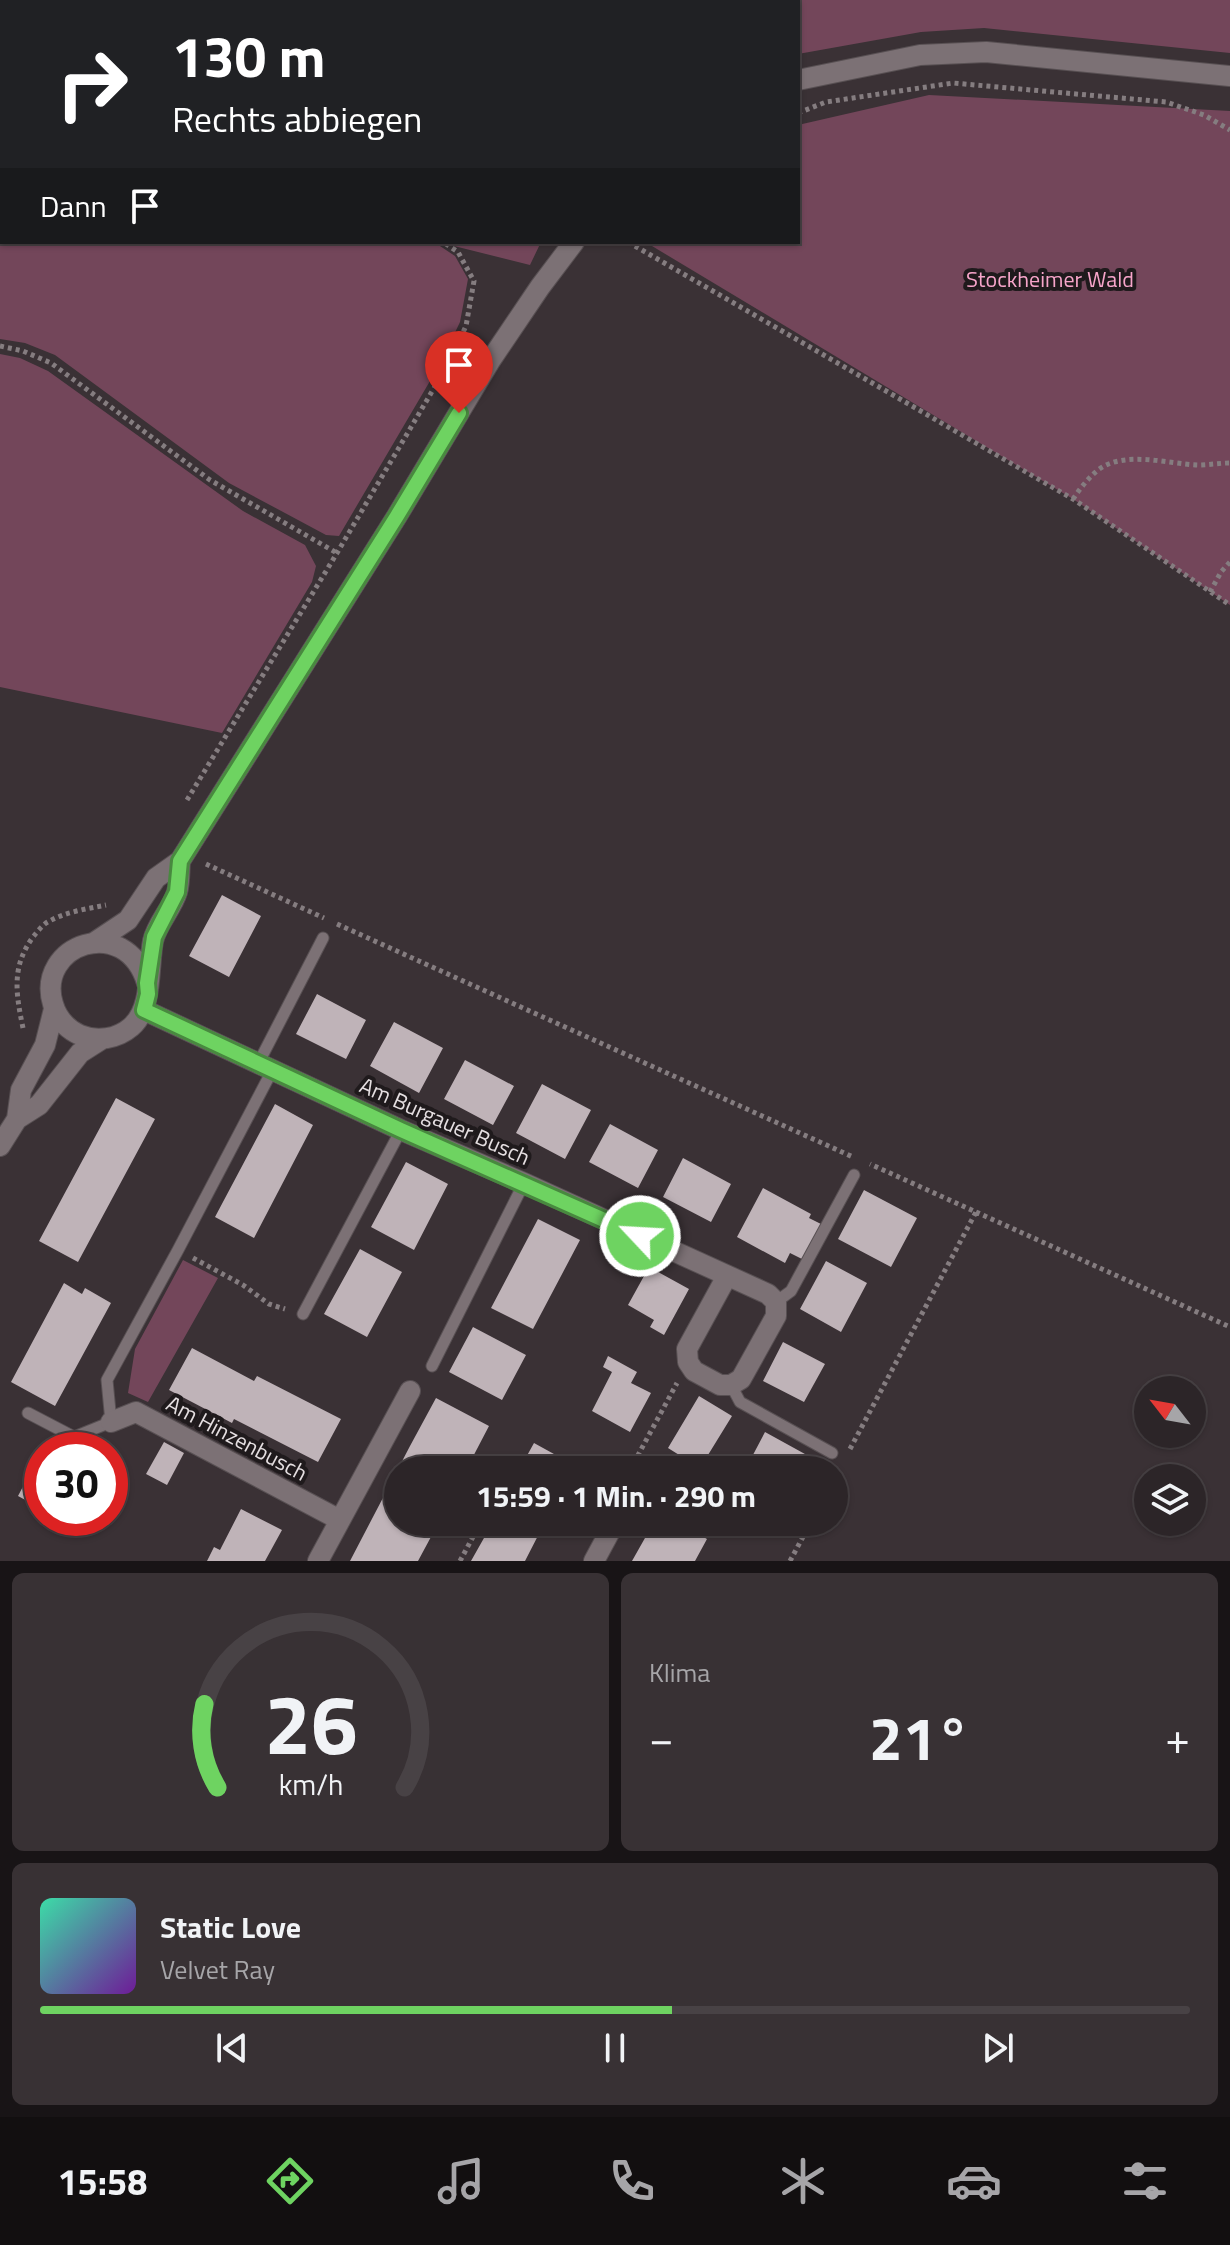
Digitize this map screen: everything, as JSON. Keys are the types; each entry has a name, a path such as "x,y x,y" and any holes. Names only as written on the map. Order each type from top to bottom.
{"main road":[{"path":"800,80 920,55 986,52 1230,76"},
{"path":"95,942 128,920 156,878 182,858 397,516 490,361 572,244"},
{"path":"147,983 154,937 177,892 182,858"},
{"path":"95,942 110,943 135,957 147,983 148,994 139,1019 129,1029 102,1039 87,1038 73,1032 62,1022 51,997 55,971 71,951 95,942"},
{"path":"0,1146 17,1119 21,1090 45,1045 54,1009"},
{"name":"Am Burgauer Busch","path":"144,1010 401,1130 768,1294 776,1302"},
{"path":"17,1119 39,1105 80,1053 102,1039"},
{"path":"727,1276 687,1349 688,1362 694,1371 720,1385 731,1385 741,1379 776,1316 776,1302"},
{"path":"318,1561 410,1391"},
{"name":"Am Hinzenbusch","path":"111,1422 136,1412 340,1520"},
{"path":"594,1561 607,1536"}],"lane":[{"path":"28,1413 74,1437 111,1422 107,1380 178,1250 323,938"},
{"path":"303,1314 401,1130"},
{"path":"776,1302 791,1291 854,1175"},
{"path":"432,1366 524,1183"},
{"path":"731,1385 740,1402 832,1453"}],"path":[{"path":"800,112 826,102 953,83 1166,102 1204,115 1230,130"},
{"path":"179,812 337,553 447,366 466,326 474,281 458,252 446,244"},
{"path":"631,244 1073,499 1230,605"},
{"path":"0,346 23,351 51,363 210,480 337,553"},
{"path":"1073,499 1099,469 1115,462 1230,463"},
{"path":"1210,592 1230,562"},
{"path":"182,858 1230,1327"},
{"path":"25,1036 17,999 17,979 20,959 30,942 47,922 74,911 109,905 117,898"},
{"path":"846,1456 976,1212"},
{"path":"178,1250 243,1285 269,1304 303,1314"},
{"path":"638,1456 688,1362"},
{"path":"460,1561 473,1536"},
{"path":"790,1561 803,1536"}],"green space":[{"path":"800,0 1230,0 1230,53 984,28 921,32 800,54"},
{"name":"Stockheimer Wald","path":"929,95 1230,111 1230,605 1073,499 652,246 800,244 800,125"},
{"path":"0,244 437,244 455,256 468,279 460,322 440,364 339,536 326,535 229,483 55,355 25,343 0,339"},
{"path":"446,244 540,244 530,265"},
{"path":"0,354 20,358 48,371 243,511 305,545 316,566 312,582 222,733 0,687"},
{"path":"183,1260 218,1278 148,1402 128,1393 135,1349"}],"building":[{"path":"222,895 261,916 229,977 189,956"},
{"path":"317,994 366,1020 346,1059 296,1034"},
{"path":"394,1022 443,1048 419,1093 370,1066"},
{"path":"465,1060 514,1086 493,1125 444,1099"},
{"path":"542,1084 591,1110 565,1159 516,1133"},
{"path":"116,1098 155,1119 78,1262 39,1241"},
{"path":"275,1104 313,1125 254,1238 215,1217"},
{"path":"610,1124 658,1150 638,1188 589,1162"},
{"path":"683,1158 731,1184 711,1222 663,1197"},
{"path":"406,1162 448,1184 414,1250 371,1227"},
{"path":"763,1188 811,1214 809,1218 821,1224 802,1259 790,1253 785,1263 737,1237"},
{"path":"864,1190 917,1218 891,1267 838,1239"},
{"path":"538,1219 580,1240 533,1329 491,1308"},
{"path":"360,1249 402,1272 367,1337 324,1314"},
{"path":"826,1261 867,1283 841,1332 800,1309"},
{"path":"649,1267 689,1289 664,1335 650,1327 654,1320 628,1305"},
{"path":"64,1283 82,1294 85,1288 111,1303 55,1406 11,1382"},
{"path":"473,1327 526,1355 502,1400 449,1372"},
{"path":"783,1342 825,1364 804,1402 763,1381"},
{"path":"192,1348 254,1381 257,1376 341,1419 318,1462 169,1390"},
{"path":"608,1356 637,1372 631,1383 651,1393 630,1432 592,1411 612,1372 603,1367"},
{"path":"699,1396 732,1416 707,1456 681,1456 668,1448"},
{"path":"436,1398 489,1426 473,1456 405,1456"},
{"path":"765,1432 809,1456 752,1456"},
{"path":"164,1442 184,1453 167,1485 146,1474"},
{"path":"534,1443 558,1456 527,1456"},
{"path":"24,1485 24,1499 18,1496"},
{"path":"384,1496 384,1536 431,1536 418,1561 350,1561"},
{"path":"241,1509 282,1530 265,1561 207,1561 214,1547 220,1550"},
{"path":"485,1536 538,1536 525,1561 471,1561"},
{"path":"646,1536 702,1536 707,1539 695,1561 632,1561"}],"route":[{"path":"459,413 180,861 177,892 154,937 144,1010 401,1130 640,1236"}]}
